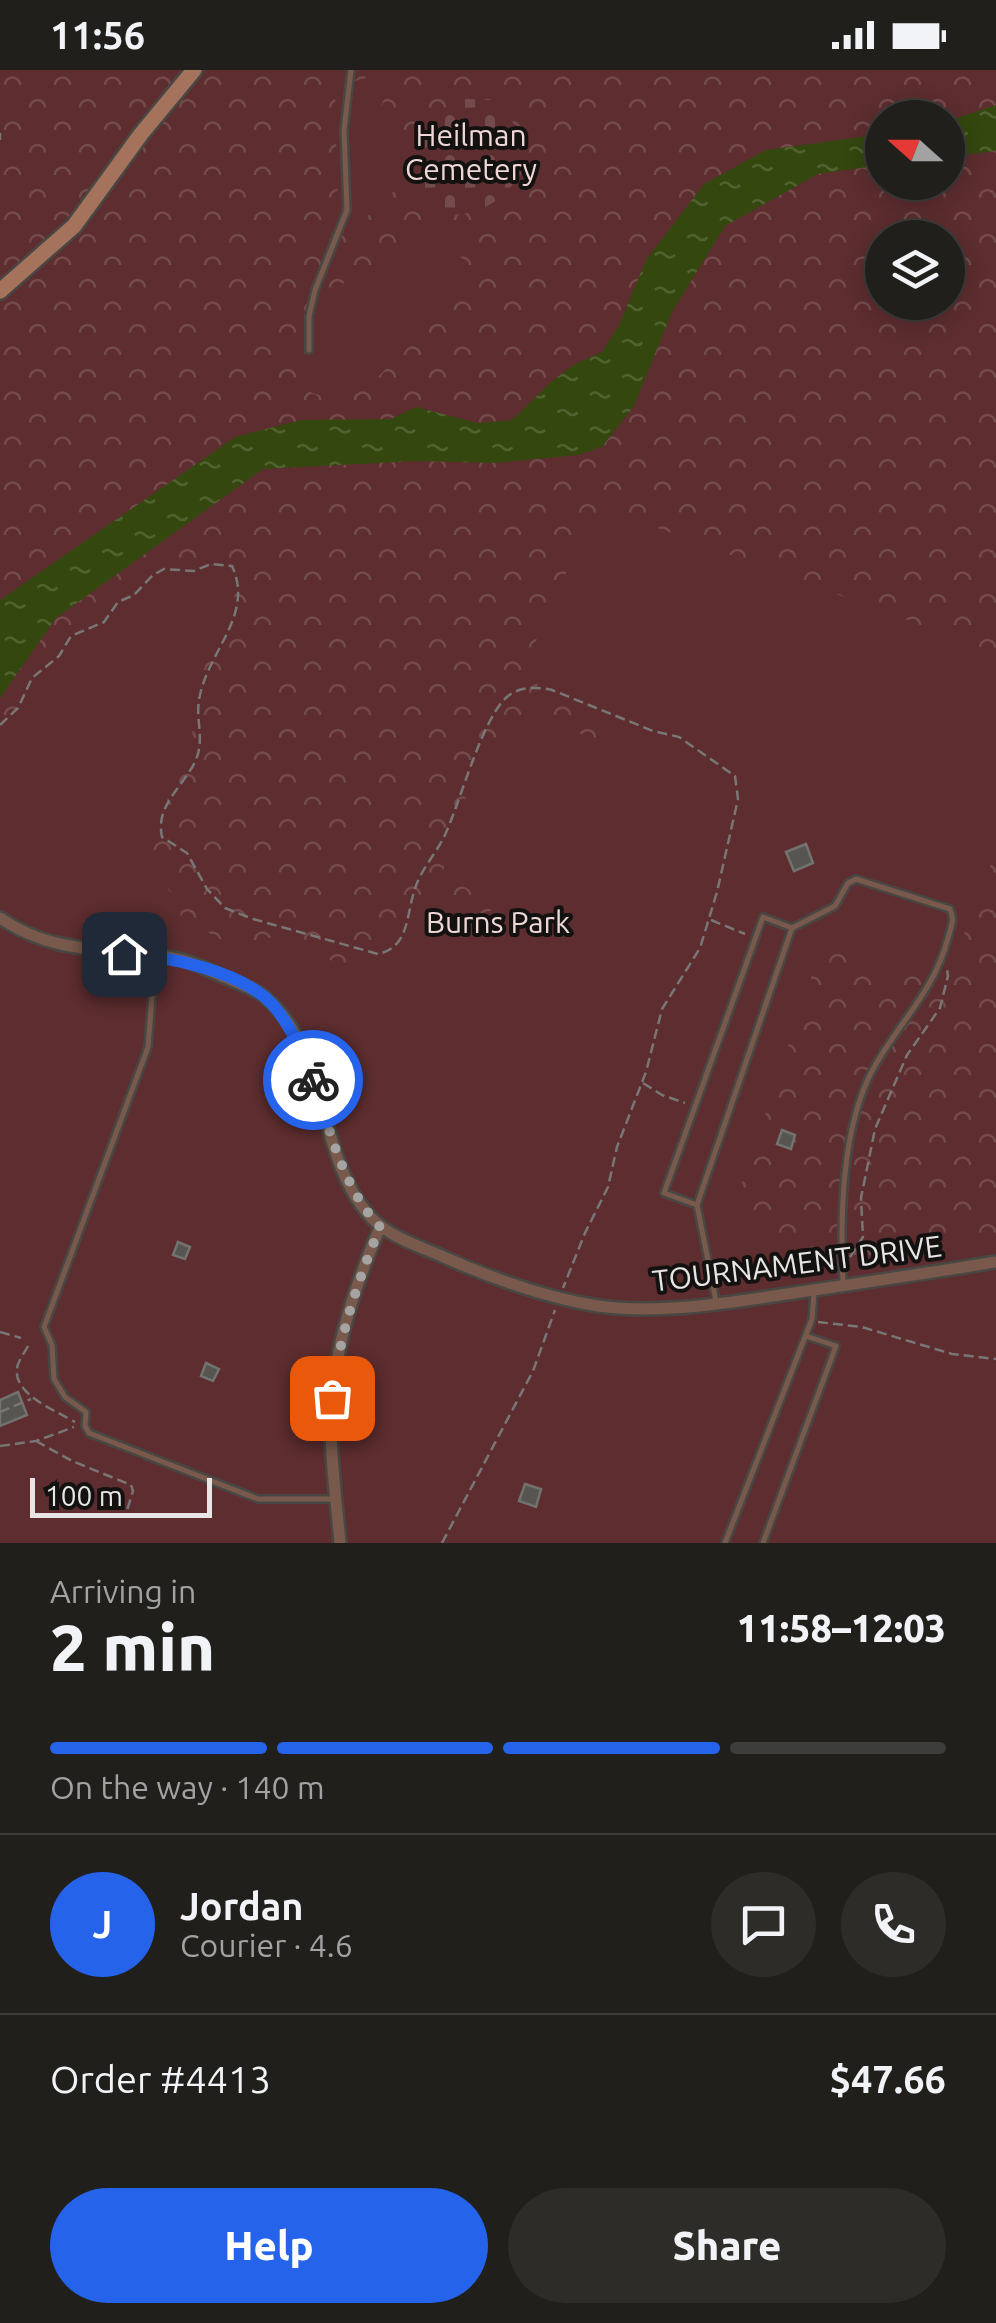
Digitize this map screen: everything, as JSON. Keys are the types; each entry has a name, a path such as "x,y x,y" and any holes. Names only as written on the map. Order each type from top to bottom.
{"street":[{"path":"0,291 74,226 194,70"},
{"name":"TOURNAMENT DRIVE","path":"0,918 49,942 92,951 184,960 248,987 273,1005 298,1044 348,1183 366,1212 380,1227 464,1265 560,1297 598,1306 642,1309 716,1304 996,1262"},
{"path":"340,1543 331,1434 338,1355 353,1294 380,1227"}],"lane":[{"path":"309,350 315,290 347,210 344,130 352,70"},
{"path":"716,1304 697,1205 792,928 835,906 848,883 856,879 950,909 953,918 943,955 925,996 869,1078 849,1152 843,1286"},
{"path":"697,1205 664,1193 763,918 792,928"},
{"path":"155,956 148,1048 44,1327 52,1345 54,1379 65,1397 86,1412 89,1434 258,1499 336,1498"},
{"path":"725,1543 812,1320 814,1290"},
{"path":"763,1543 836,1346 806,1336"}],"path":[{"path":"0,134 0,140"},
{"path":"0,725 18,708 32,678 59,656 71,636 104,622 118,602 134,595 153,575 164,568 182,572 211,564 232,566 240,601 236,617 207,669 198,700 202,744 195,762 164,808 159,824 162,837 187,854 207,889 225,908 378,954 392,949 404,936 416,885 444,838 476,754 506,697 518,690 541,687 653,731 679,737 735,776 738,800 710,919 696,956 662,1009 608,1188 585,1232 533,1371 442,1543"},
{"path":"710,919 755,938"},
{"path":"842,1266 863,1237 861,1198 882,1112 907,1055 940,1008 948,976 943,955"},
{"path":"642,1082 662,1095 695,1106"},
{"path":"812,1320 877,1330 952,1354 996,1359"},
{"path":"0,1332 21,1338"},
{"path":"0,1446 36,1441 80,1424 34,1398 20,1385 17,1370 28,1346"},
{"path":"0,1412 34,1398"},
{"path":"36,1441 72,1461 131,1484 133,1492 125,1517"}],"green space":[{"name":"Burns Park","path":"0,70 996,70 996,1543 0,1543"},
{"path":"0,70 393,70 335,87 338,217 352,231 433,154 440,141 391,126 381,105 400,70 996,70 996,653 601,507 544,615 529,664 542,696 628,733 614,745 526,716 501,736 471,784 442,877 502,904 483,915 435,912 397,922 377,948 351,964 330,960 289,936 236,948 182,918 171,893 147,861 155,824 192,739 194,700 211,647 236,592 238,579 232,566 211,565 194,571 164,569 153,575 134,595 119,602 104,622 71,636 59,656 32,678 18,708 0,725","holes":["436,224 475,276 471,288 369,385 343,403 310,392 303,374 308,306"]},
{"name":"Heilman Cemetery","path":"466,99 495,100 510,119 523,148 520,170 506,193 495,202 469,213 441,214 421,202 416,178 422,126 450,104"},
{"path":"996,851 996,1237 820,1270 785,1260 736,1201 823,942 919,977 948,976"}],"water":[{"path":"996,105 996,151 965,155 965,115"},
{"path":"865,136 865,167 818,174 725,226 672,312 634,406 602,447 578,455 494,463 416,461 263,469 56,618 0,698 0,600 235,437 301,420 391,419 416,407 477,423 512,420 551,382 575,364 602,352 619,325 646,260 704,184 766,150"}],"building":[{"path":"806,844 813,863 794,871 786,852"},
{"path":"782,1130 795,1135 791,1149 777,1144"},
{"path":"178,1242 190,1247 185,1259 173,1255"},
{"path":"206,1363 219,1369 213,1381 201,1376"},
{"path":"18,1392 27,1415 0,1426 0,1400"},
{"path":"525,1484 541,1489 536,1507 519,1501"}],"way so far":[{"path":"313,1080 343,1172 366,1212 380,1227 353,1294 332,1398"}],"route":[{"path":"124,954 184,960 262,995 288,1026 313,1080"}]}
